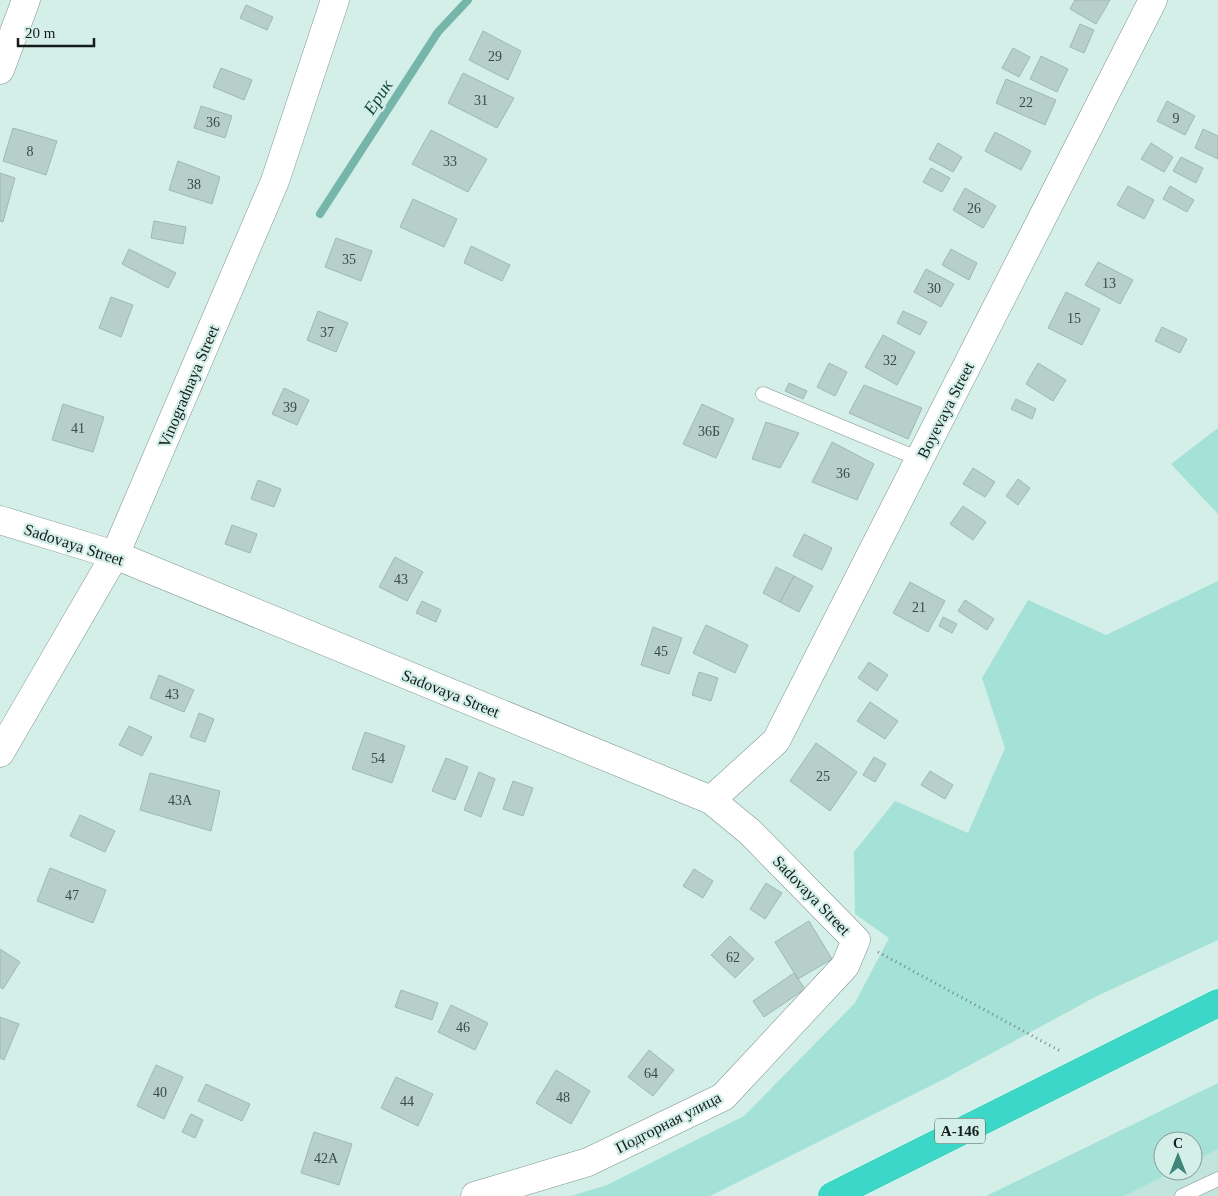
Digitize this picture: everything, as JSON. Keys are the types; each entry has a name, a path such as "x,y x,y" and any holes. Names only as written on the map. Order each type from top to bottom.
{"highway":[{"name":"А-146","path":"832,1196 1088,1066 1218,1003"}],"street":[{"path":"0,70 26,0"},
{"name":"Vinogradnaya Street","path":"0,753 115,555 275,181 335,0"},
{"name":"Boyevaya Street","path":"711,800 776,741 1153,0"},
{"name":"Sadovaya Street","path":"0,520 115,555 711,800 750,832 856,940"},
{"name":"Подгорная улица","path":"475,1196 588,1162 723,1097 845,966 856,940"}],"lane":[{"path":"764,394 919,459"},
{"path":"1189,1194 1218,1179"}],"path":[{"path":"856,940 1088,1066"}],"shaded area":[{"path":"1218,1149 1218,1196 1124,1196 1154,1181 1203,1181 1203,1157"}],"green space":[{"path":"1218,428 1218,514 1171,464"},
{"path":"1218,581 1218,940 1097,996 946,1078 710,1196 571,1196 607,1185 744,1116 855,1003 889,938 855,914 854,852 895,801 968,833 1005,748 982,678 1028,600 1106,635"},
{"path":"1218,1083 1218,1149 1203,1157 1203,1131 1153,1131 1154,1181 1124,1196 986,1196"}],"building":[{"path":"1075,0 1110,0 1096,24 1070,9"},
{"path":"246,5 273,17 267,30 240,18"},
{"path":"1080,24 1094,30 1084,53 1070,47"},
{"path":"483,31 521,51 508,80 469,60"},
{"path":"1013,48 1030,57 1019,77 1002,68"},
{"path":"1041,56 1068,69 1057,92 1030,79"},
{"path":"221,68 252,80 244,100 213,87"},
{"path":"463,73 514,98 497,128 448,103"},
{"path":"1006,79 1056,100 1045,125 996,103"},
{"path":"1167,101 1195,116 1185,135 1157,121"},
{"path":"201,106 232,116 225,138 194,128"},
{"path":"13,128 57,141 46,175 3,161"},
{"path":"1203,129 1218,136 1218,159 1195,148"},
{"path":"431,130 487,159 468,192 412,164"},
{"path":"995,132 1031,151 1021,170 985,151"},
{"path":"938,143 962,157 953,172 929,159"},
{"path":"1151,143 1173,157 1164,172 1141,159"},
{"path":"1181,157 1203,168 1196,183 1173,171"},
{"path":"178,161 220,177 212,204 169,190"},
{"path":"931,168 950,178 942,192 923,182"},
{"path":"0,173 15,178 3,222 0,221"},
{"path":"1128,186 1154,200 1144,219 1117,205"},
{"path":"1170,186 1194,200 1187,212 1163,199"},
{"path":"965,188 996,206 983,228 953,210"},
{"path":"413,199 457,219 444,247 400,227"},
{"path":"154,221 186,227 183,244 151,238"},
{"path":"336,238 372,251 361,281 325,267"},
{"path":"471,246 510,265 502,281 464,263"},
{"path":"129,249 176,273 168,288 122,264"},
{"path":"951,249 977,263 969,280 942,265"},
{"path":"1098,262 1133,280 1120,304 1085,285"},
{"path":"926,269 954,284 941,307 914,292"},
{"path":"1066,292 1100,309 1082,345 1048,328"},
{"path":"111,297 133,305 121,337 99,328"},
{"path":"318,311 348,323 336,352 307,340"},
{"path":"903,311 927,322 920,335 897,323"},
{"path":"1162,327 1187,339 1180,353 1155,341"},
{"path":"883,335 915,352 897,385 865,367"},
{"path":"829,363 847,372 835,396 817,387"},
{"path":"1038,363 1066,380 1053,401 1026,384"},
{"path":"789,383 807,391 803,399 785,391"},
{"path":"864,385 922,408 908,439 849,413"},
{"path":"284,388 309,400 297,425 272,414"},
{"path":"1016,399 1036,409 1032,419 1011,409"},
{"path":"63,404 104,417 93,452 52,440"},
{"path":"702,404 734,419 716,458 683,444"},
{"path":"766,422 799,433 780,468 752,459"},
{"path":"832,442 874,464 857,500 812,482"},
{"path":"973,468 995,482 985,497 963,484"},
{"path":"1018,479 1030,488 1018,505 1006,496"},
{"path":"258,480 281,489 274,507 251,499"},
{"path":"963,506 986,522 973,540 950,524"},
{"path":"232,525 257,534 250,553 225,544"},
{"path":"804,534 832,548 822,570 793,556"},
{"path":"395,557 423,572 407,601 379,587"},
{"path":"776,567 794,576 780,602 763,593"},
{"path":"794,576 813,586 799,612 780,602"},
{"path":"910,582 945,601 928,632 893,613"},
{"path":"965,600 994,619 987,630 958,611"},
{"path":"422,601 441,610 436,622 416,613"},
{"path":"943,617 957,624 952,633 939,626"},
{"path":"706,625 748,645 735,673 693,653"},
{"path":"653,627 682,638 669,674 641,665"},
{"path":"869,662 888,675 877,691 858,678"},
{"path":"699,672 718,678 711,701 692,695"},
{"path":"159,675 194,690 184,712 150,698"},
{"path":"870,702 898,721 885,739 857,721"},
{"path":"199,713 214,719 205,742 190,737"},
{"path":"129,726 152,737 142,756 119,745"},
{"path":"365,732 405,746 392,783 352,769"},
{"path":"816,743 857,772 830,811 790,781"},
{"path":"874,757 886,764 875,782 863,775"},
{"path":"446,758 468,767 455,800 432,791"},
{"path":"930,771 953,785 945,799 921,785"},
{"path":"479,772 495,779 481,817 464,810"},
{"path":"150,773 220,791 211,831 140,810"},
{"path":"513,781 533,788 523,816 503,809"},
{"path":"80,815 115,831 105,852 70,836"},
{"path":"50,868 106,890 93,923 37,901"},
{"path":"694,869 713,881 703,898 683,886"},
{"path":"766,883 782,893 765,919 750,909"},
{"path":"809,921 832,959 798,979 775,942"},
{"path":"730,936 754,959 735,978 711,955"},
{"path":"0,949 20,962 3,989 0,987"},
{"path":"794,973 805,989 764,1017 753,1001"},
{"path":"401,990 438,1003 432,1020 395,1007"},
{"path":"451,1005 488,1023 475,1050 438,1032"},
{"path":"0,1017 19,1024 4,1060 0,1058"},
{"path":"649,1050 674,1070 653,1096 628,1077"},
{"path":"156,1065 183,1077 164,1119 137,1106"},
{"path":"556,1070 590,1091 571,1124 536,1103"},
{"path":"396,1077 433,1094 418,1126 381,1108"},
{"path":"206,1084 250,1104 242,1121 198,1101"},
{"path":"191,1114 203,1120 195,1138 182,1132"},
{"path":"314,1132 352,1144 339,1185 301,1173"}],"waterway":[{"name":"Ерик","path":"320,214 438,32 468,0"}]}
